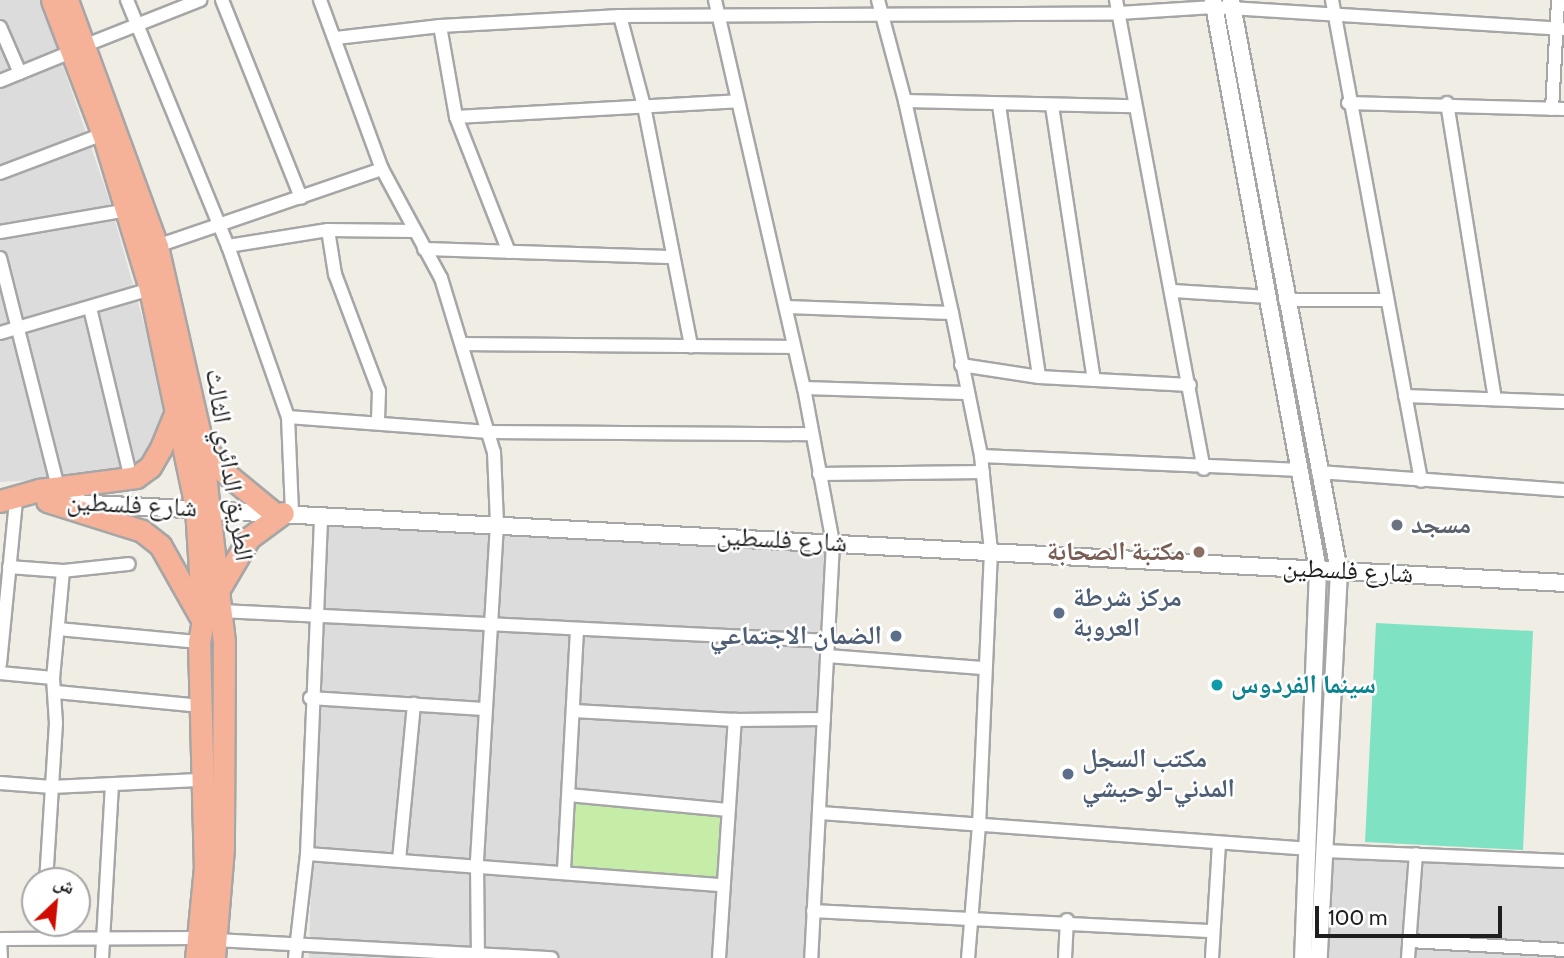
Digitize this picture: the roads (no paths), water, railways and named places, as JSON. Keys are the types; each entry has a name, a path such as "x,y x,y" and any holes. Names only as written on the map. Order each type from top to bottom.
{"highway":[{"name":"الطريق الدائري الثالث","path":"51,0 79,48 157,246 201,440 223,836 206,948"},
{"name":"الطريق الدائري الثالث","path":"67,0 103,134 150,289 203,508 219,589 212,616 200,642 206,948"},
{"path":"5,501 131,479 150,467 177,409"},
{"path":"201,440 224,472 283,513 249,538 219,589"},
{"path":"52,494 142,531 160,545 212,616"}],"street":[{"path":"127,0 228,246 288,417 283,513"},
{"path":"0,81 200,0"},
{"path":"222,0 301,198"},
{"path":"320,0 382,169 441,278 464,344 494,452 497,524 484,709 477,864 478,956"},
{"path":"715,0 804,388 833,543 811,958"},
{"path":"878,0 905,100 952,313 965,393 981,456 991,551 983,668 979,825 969,919 968,958"},
{"path":"1348,103 1447,103 1558,109 1558,0"},
{"path":"336,38 440,26 620,16 880,14 1214,3 1333,6 1560,29"},
{"path":"1214,3 1277,299 1310,471 1339,571 1319,958"},
{"path":"1232,4 1277,299"},
{"path":"1333,6 1348,103 1421,481"},
{"path":"1117,7 1204,469"},
{"path":"620,16 644,106 670,257 691,346"},
{"path":"440,26 456,117 509,252"},
{"path":"0,27 20,73"},
{"path":"905,100 999,105 1134,106"},
{"path":"456,117 738,102"},
{"path":"1447,103 1495,399"},
{"path":"999,105 1040,377"},
{"path":"1052,106 1094,380"},
{"path":"0,173 103,134"},
{"path":"157,246 219,228 382,169"},
{"path":"0,232 127,209"},
{"path":"228,246 328,230 414,231"},
{"path":"328,230 335,274 379,391 378,423"},
{"path":"424,248 670,257"},
{"path":"0,258 19,327 52,494"},
{"path":"0,333 150,289"},
{"path":"1172,291 1277,299 1387,300"},
{"path":"786,307 952,313"},
{"path":"90,308 131,479"},
{"path":"464,344 794,347"},
{"path":"961,365 1040,377 1190,385"},
{"path":"804,388 965,393"},
{"path":"1405,396 1564,402"},
{"path":"288,417 488,432 812,434"},
{"path":"981,456 1204,469 1310,471 1564,490"},
{"path":"1303,958 1318,570 1310,471"},
{"path":"819,474 983,472"},
{"name":"شارع فلسطين","path":"52,494 283,513 1564,583"},
{"path":"0,664 9,567 5,501"},
{"path":"295,958 307,854 310,698 321,514"},
{"path":"9,567 63,571 129,564"},
{"path":"47,867 63,571"},
{"path":"212,616 317,613 829,641"},
{"path":"58,629 200,642"},
{"path":"564,870 577,629"},
{"path":"827,656 983,668"},
{"path":"0,673 55,685 201,706"},
{"path":"1314,674 1335,675"},
{"path":"310,698 484,709"},
{"path":"399,859 414,705"},
{"path":"574,711 735,720 824,719"},
{"path":"719,958 735,720"},
{"path":"0,783 52,787 203,780"},
{"path":"102,958 112,784"},
{"path":"569,795 727,810"},
{"path":"820,813 1308,849"},
{"path":"1212,958 1219,844"},
{"path":"1325,851 1564,861"},
{"path":"307,854 564,870 723,885"},
{"path":"1408,958 1416,854"},
{"path":"813,911 969,919 1067,920 1213,931"},
{"path":"1065,958 1067,920"},
{"path":"2,958 0,939 42,937 206,948 296,944 390,954 552,958"},
{"path":"1409,941 1564,950"}],"place":[{"name":"مسجد","path":"1397,525"},
{"name":"مكتبة الصحابة","path":"1199,552"},
{"name":"مركز شرطة العروبة","path":"1059,613"},
{"name":"الضمان الاجتماعي","path":"896,636"},
{"name":"سينما الفردوس","path":"1217,685"},
{"name":"مكتب السجل المدني-لوحيشي","path":"1068,774"}]}
